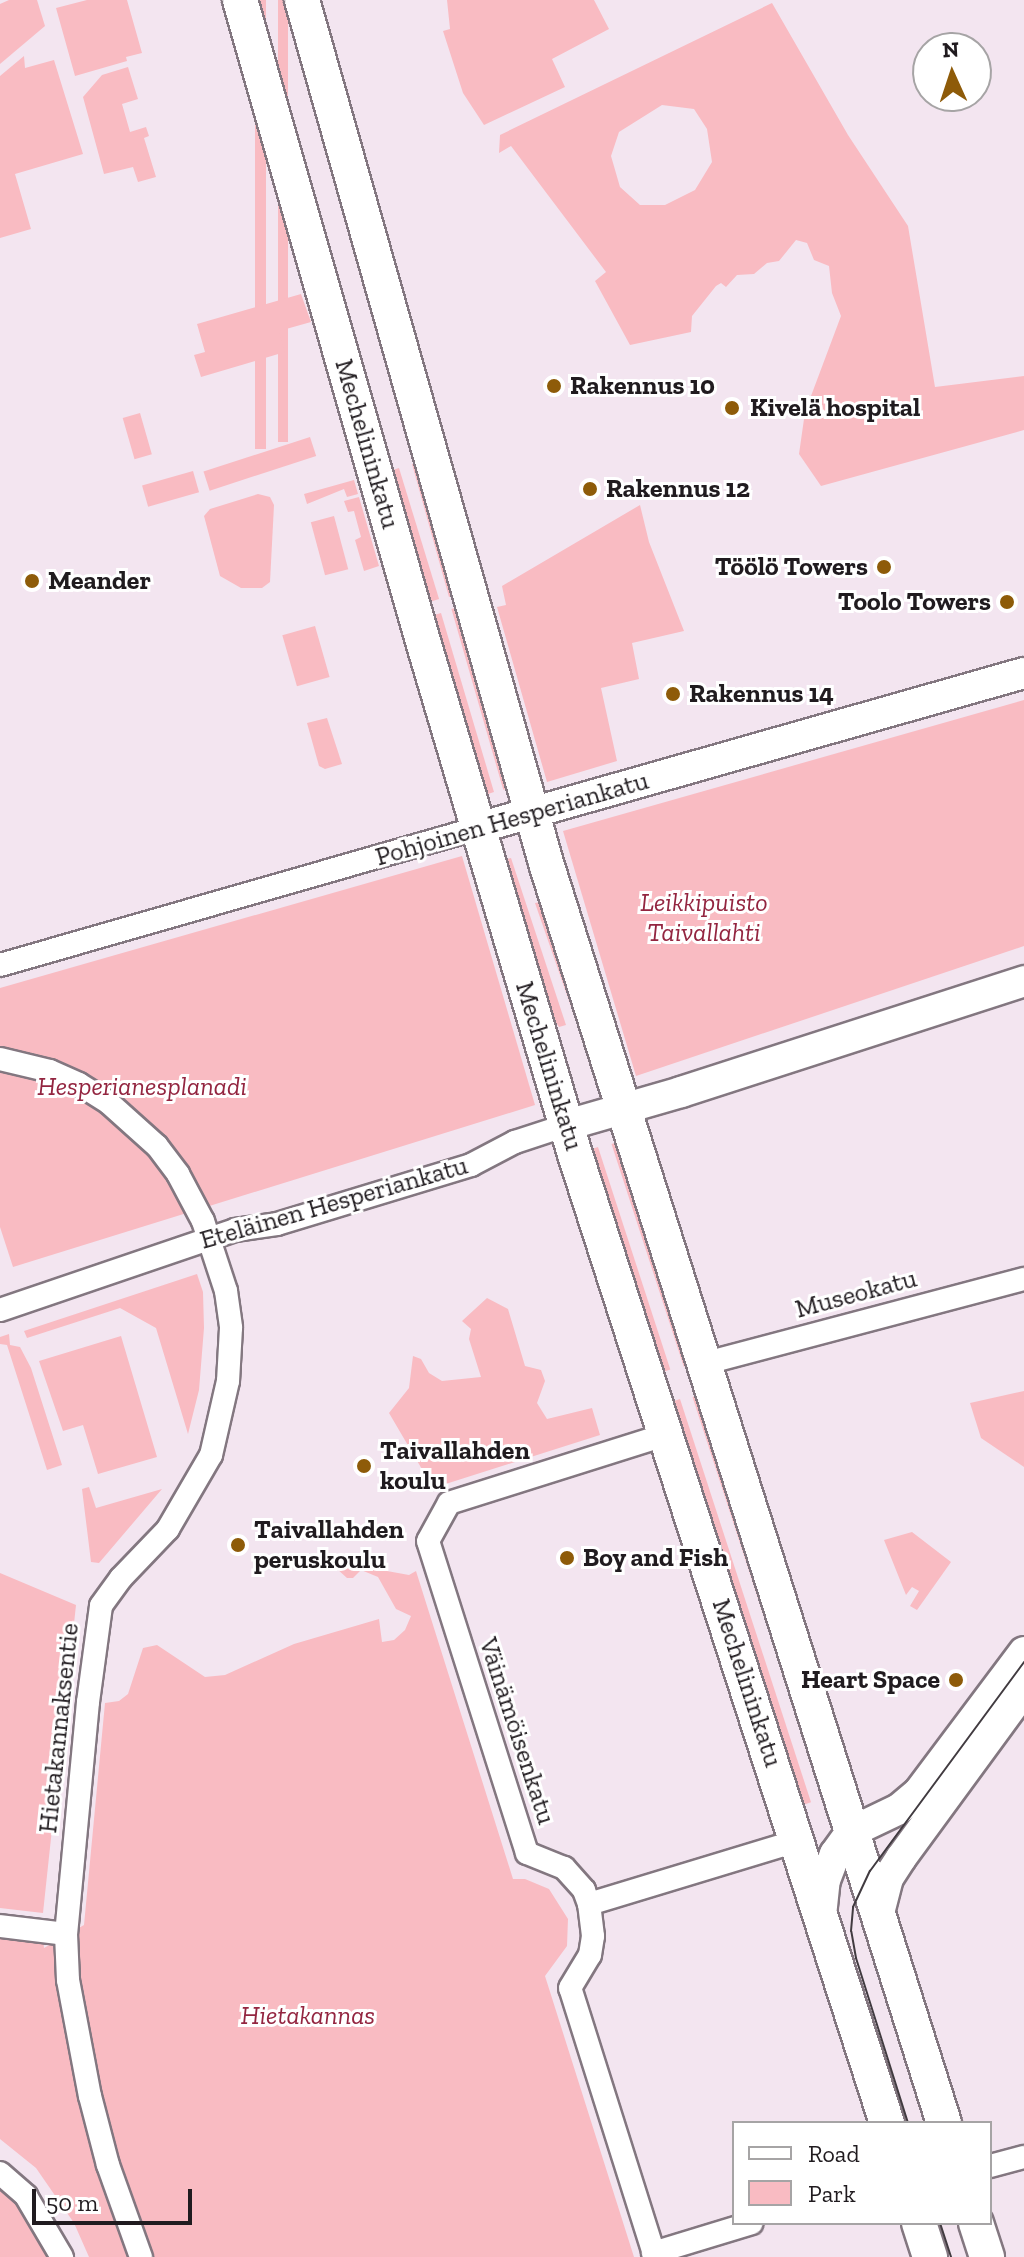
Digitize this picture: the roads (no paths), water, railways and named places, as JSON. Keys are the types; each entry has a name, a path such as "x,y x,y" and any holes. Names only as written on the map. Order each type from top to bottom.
{"main road":[{"name":"Mechelininkatu","path":"240,0 478,828 567,1125 886,2121"},
{"name":"Mechelininkatu","path":"302,0 531,814 620,1108 943,2121"},
{"path":"920,2225 930,2257"},
{"path":"977,2225 987,2257"}],"street":[{"name":"Pohjoinen Hesperiankatu","path":"0,965 1024,673"},
{"name":"Eteläinen Hesperiankatu","path":"5,1308 210,1238 277,1224 471,1165 515,1142 1024,981"},
{"name":"Hietakannaksentie","path":"0,1059 50,1071 79,1084 136,1124 178,1174 210,1238 226,1291 231,1328 222,1415 211,1455 186,1502 101,1606 66,1934 68,1980 90,2096 108,2165 141,2257"},
{"name":"Museokatu","path":"702,1364 1024,1279"},
{"name":"Väinämöisenkatu","path":"654,2255 570,1988 590,1955 593,1936 589,1904 584,1890 564,1868 527,1853 428,1541 449,1503 668,1434"},
{"path":"821,1918 825,1880 835,1854 851,1832 899,1809 919,1792 1024,1652"},
{"path":"878,1917 888,1878 1024,1690"},
{"path":"589,1904 797,1841"},
{"path":"0,1926 66,1934"},
{"path":"992,2165 1024,2157"},
{"path":"0,2173 26,2196 62,2257"},
{"path":"654,2255 746,2225"}],"tram line":[{"path":"907,2121 856,1958 851,1931 853,1907 870,1871 1024,1662"},
{"path":"941,2225 951,2257"}],"place":[{"name":"Rakennus 10","path":"554,386"},
{"name":"Kivelä hospital","path":"732,408"},
{"name":"Rakennus 12","path":"590,489"},
{"name":"Töölö Towers","path":"884,567"},
{"name":"Meander","path":"32,581"},
{"name":"Toolo Towers","path":"1007,602"},
{"name":"Rakennus 14","path":"673,694"},
{"name":"Taivallahden koulu","path":"364,1466"},
{"name":"Taivallahden peruskoulu","path":"238,1545"},
{"name":"Boy and Fish","path":"567,1558"},
{"name":"Heart Space","path":"956,1680"}],"park label":[{"name":"Leikkipuisto Taivallahti","path":"704,918"},
{"name":"Hesperianesplanadi","path":"142,1087"},
{"name":"Hietakannas","path":"308,2016"}]}
